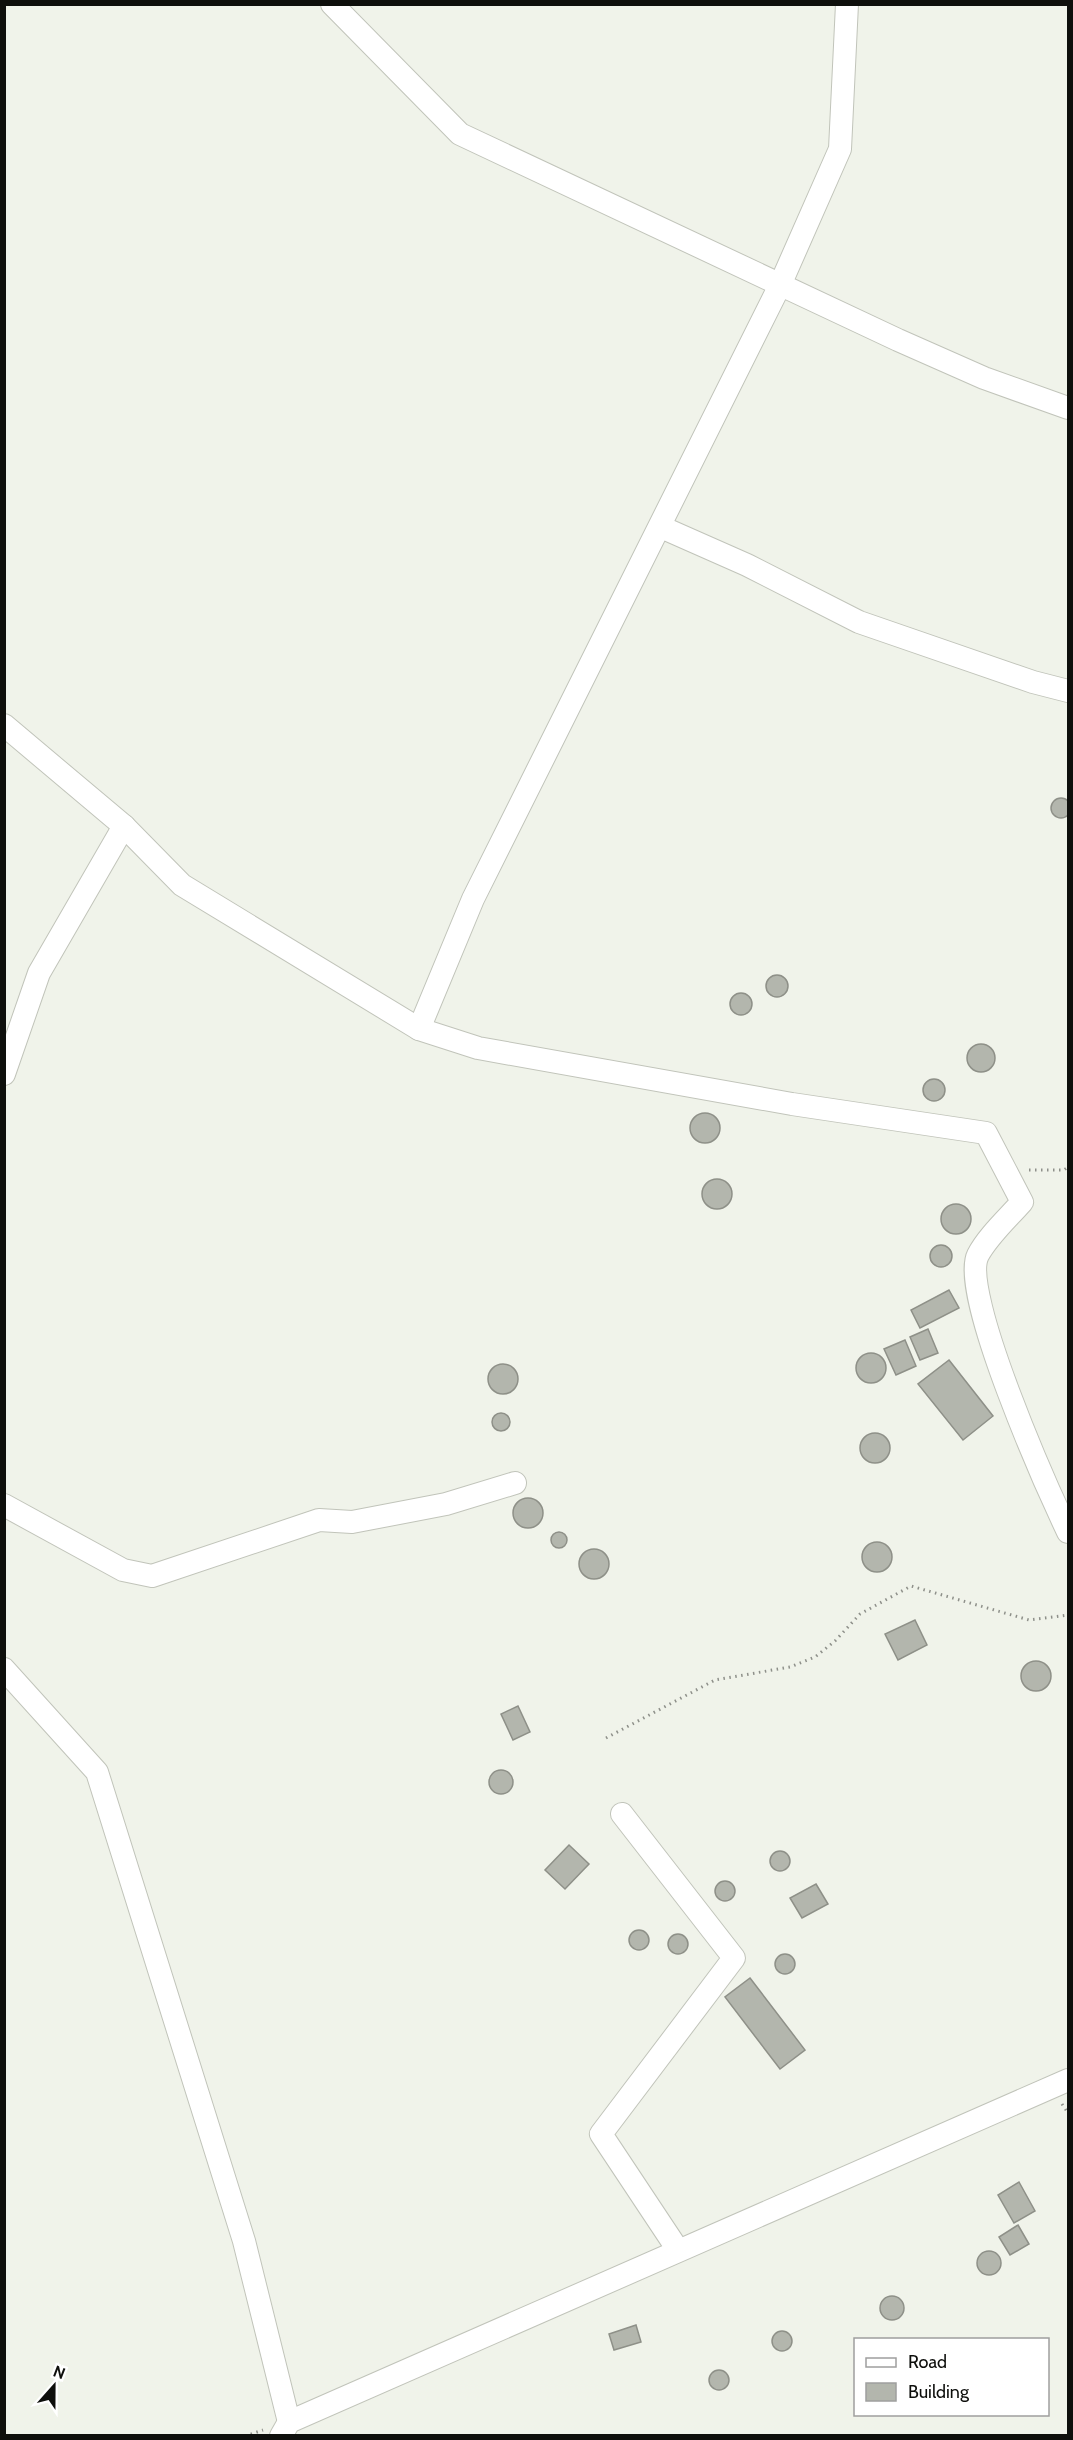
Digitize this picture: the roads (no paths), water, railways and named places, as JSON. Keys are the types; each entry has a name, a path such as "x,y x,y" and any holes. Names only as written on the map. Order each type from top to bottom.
{"street":[{"path":"332,4 460,134 780,285 984,378 1068,408"},
{"path":"419,1029 473,899 780,285 840,149 847,4"},
{"path":"661,527 747,565 859,622 1033,682 1068,691"},
{"path":"4,725 124,826 182,885 419,1029 478,1048 792,1104 986,1133 1022,1202 977,1256 975,1277 996,1360 1042,1476 1068,1532"},
{"path":"4,1074 39,973 124,826"},
{"path":"4,1505 123,1570 152,1576 319,1520 352,1522 446,1504 515,1483"},
{"path":"4,1670 97,1772 244,2241 285,2429 678,2250 1068,2080"},
{"path":"622,1814 734,1958 600,2134 678,2250"}]}
